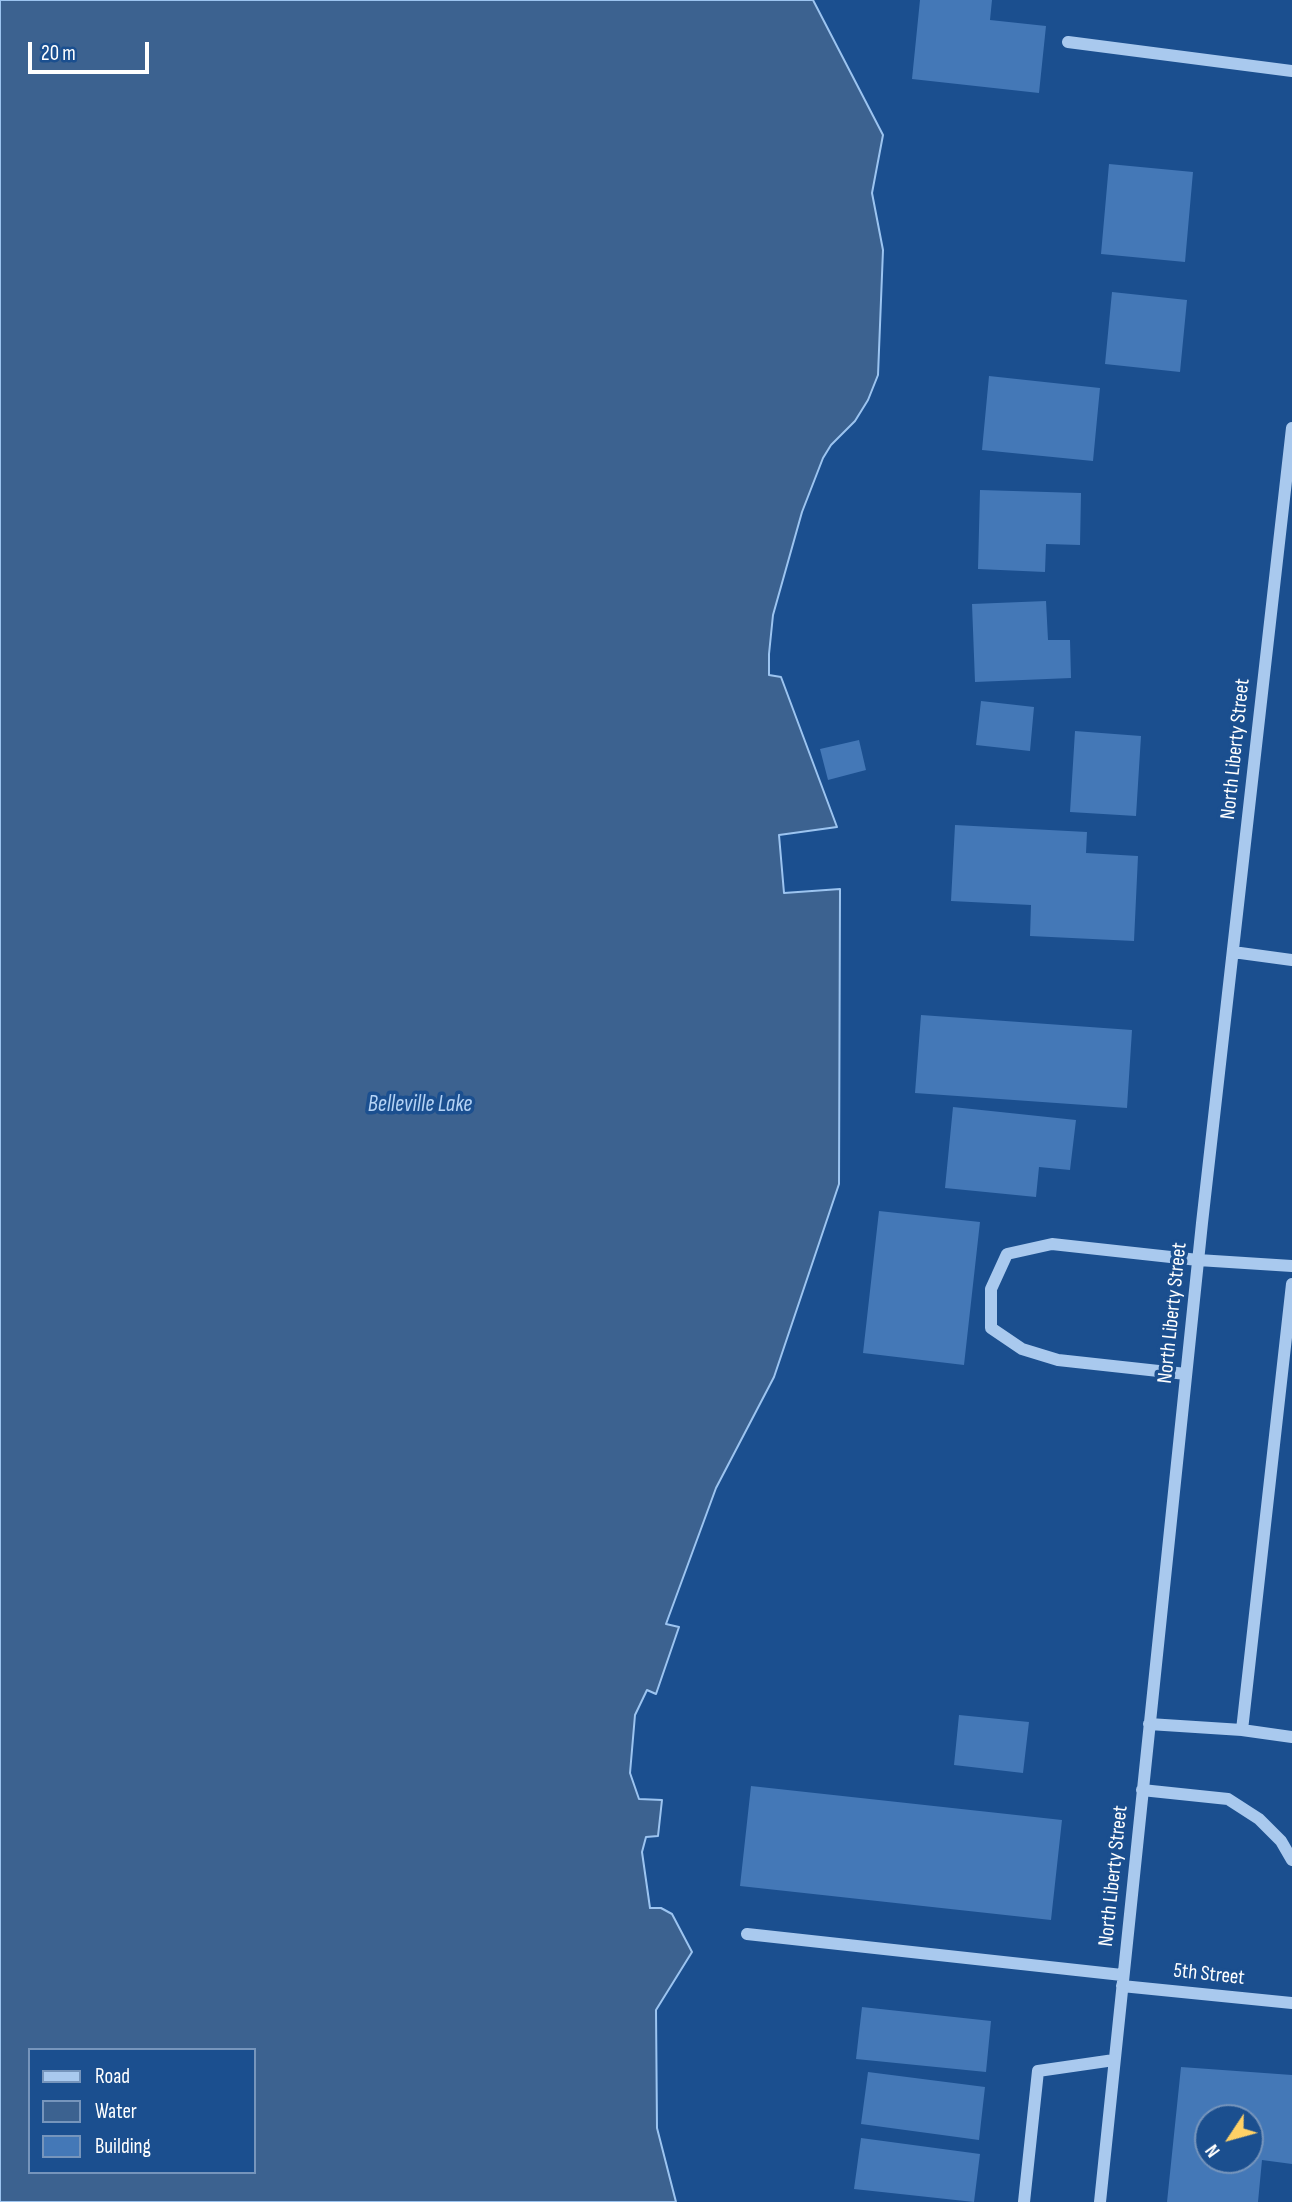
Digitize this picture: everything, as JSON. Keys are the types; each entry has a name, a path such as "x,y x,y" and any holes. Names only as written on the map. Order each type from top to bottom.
{"street":[{"path":"1068,42 1292,71"},
{"name":"North Liberty Street","path":"1100,2202 1198,1260 1292,428"},
{"path":"1233,952 1292,960"},
{"path":"1186,1374 1058,1360 1022,1349 991,1328 991,1289 1007,1254 1052,1244 1198,1260 1292,1266"},
{"path":"1242,1730 1292,1284"},
{"path":"1149,1724 1242,1730 1292,1737"},
{"path":"1142,1790 1228,1799 1259,1819 1281,1841 1292,1860"},
{"name":"5th Street","path":"747,1934 1292,2003"},
{"path":"1024,2202 1038,2071 1114,2060"}],"water":[{"name":"Belleville Lake","path":"0,0 813,0 883,135 872,193 883,250 878,375 868,400 855,421 831,445 823,458 802,512 773,615 769,654 769,675 781,677 837,827 779,835 784,893 840,889 839,1184 774,1377 716,1488 666,1624 679,1627 656,1694 647,1690 635,1715 630,1773 639,1799 662,1800 658,1836 646,1837 642,1852 650,1908 661,1908 672,1914 692,1952 656,2010 657,2128 676,2202 0,2202"}],"building":[{"path":"920,0 992,0 990,20 1046,26 1039,93 912,79"},
{"path":"1109,164 1193,172 1185,262 1101,254"},
{"path":"1112,292 1187,300 1180,372 1105,364"},
{"path":"989,376 1100,388 1093,461 982,450"},
{"path":"980,490 1081,493 1080,545 1046,544 1045,572 978,569"},
{"path":"1046,601 1048,640 1070,640 1071,678 975,682 972,604"},
{"path":"981,701 1034,707 1030,751 976,745"},
{"path":"1075,731 1141,736 1136,816 1070,812"},
{"path":"859,740 866,770 828,780 820,749"},
{"path":"955,825 1087,832 1086,853 1138,856 1134,941 1030,936 1031,905 951,901"},
{"path":"921,1015 1132,1030 1127,1108 915,1093"},
{"path":"953,1107 1076,1120 1070,1170 1039,1167 1036,1197 945,1188"},
{"path":"879,1211 980,1222 964,1365 863,1353"},
{"path":"959,1715 1029,1722 1023,1773 954,1765"},
{"path":"751,1786 1062,1820 1051,1920 740,1886"},
{"path":"862,2007 991,2021 986,2072 856,2059"},
{"path":"1181,2067 1292,2075 1292,2164 1264,2160 1264,2104 1194,2104 1194,2174 1261,2174 1258,2202 1167,2202"},
{"path":"868,2072 985,2087 979,2140 861,2124"},
{"path":"861,2138 980,2154 974,2202 854,2189"}]}
